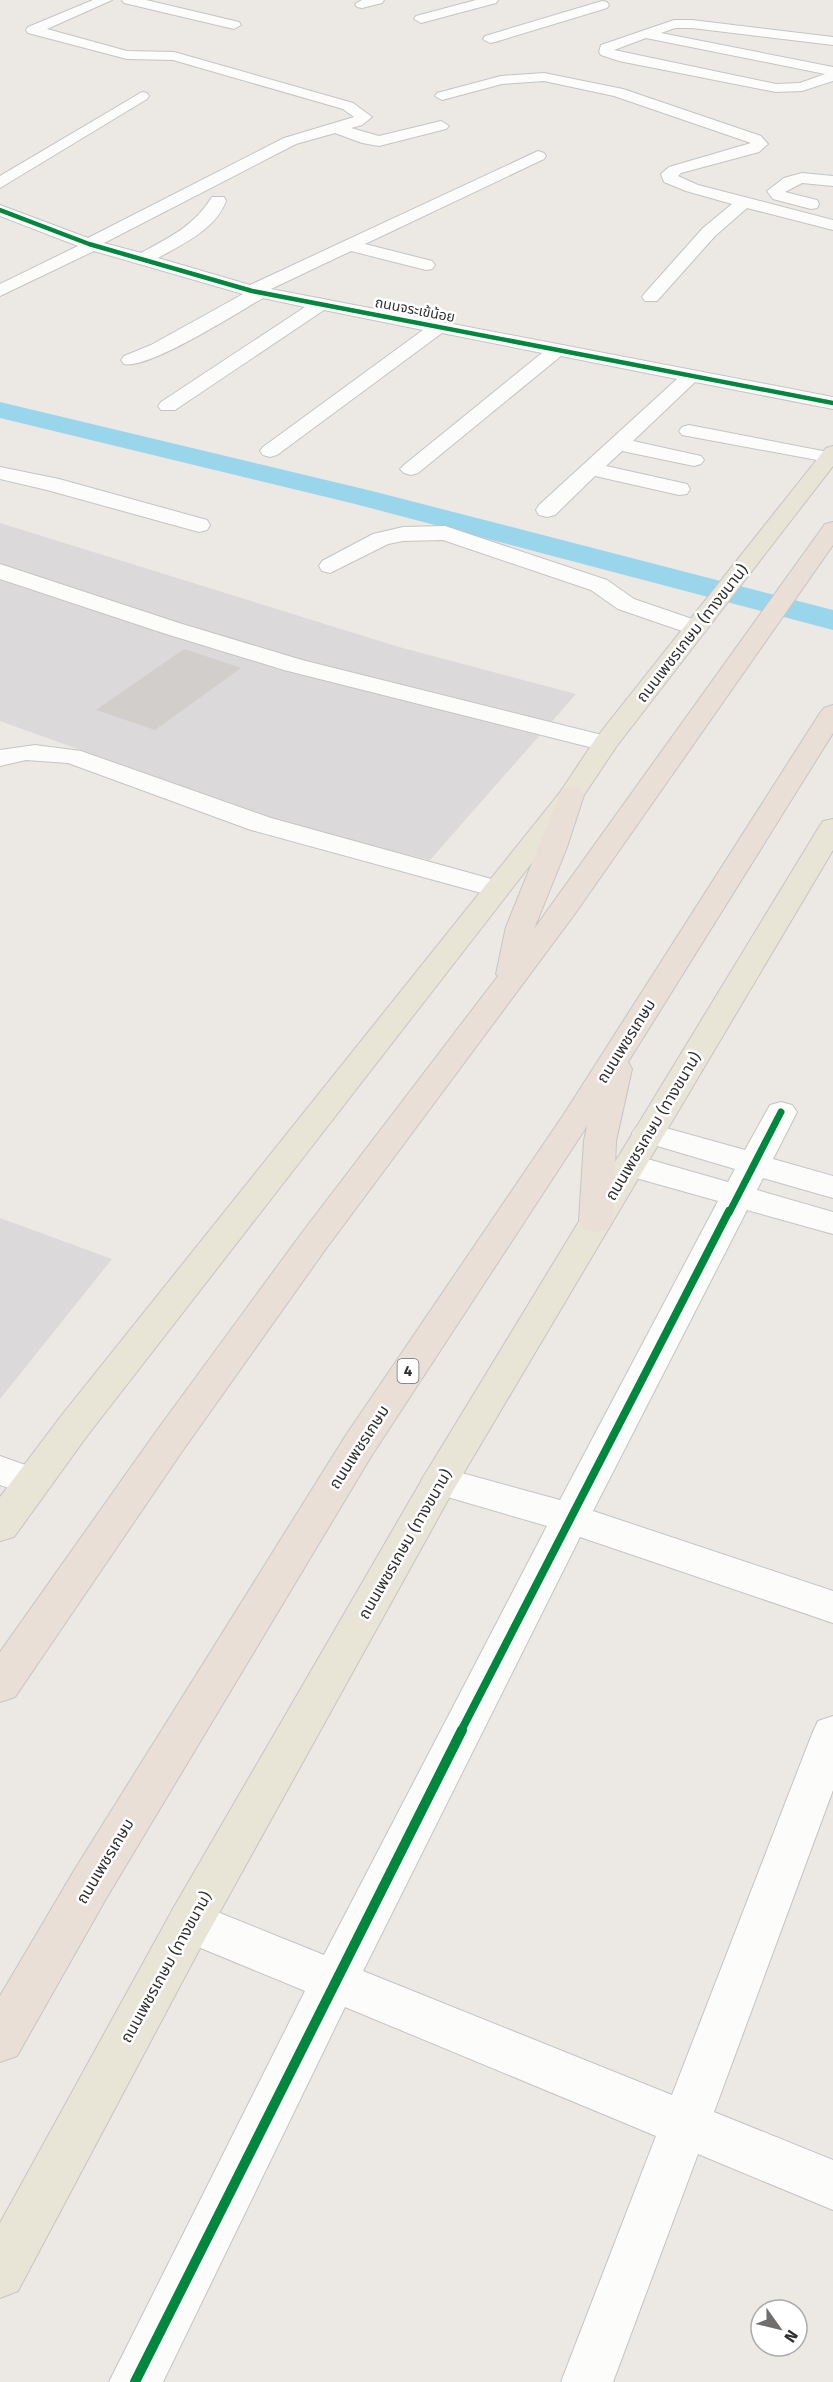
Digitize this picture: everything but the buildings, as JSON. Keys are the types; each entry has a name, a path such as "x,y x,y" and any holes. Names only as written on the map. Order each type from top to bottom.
{"highway":[{"path":"0,1685 168,1443 278,1290 564,909 833,529"},
{"name":"ถนนเพชรเกษม","path":"0,2040 91,1883 359,1445 622,1046 833,713"},
{"path":"510,981 520,927 553,847 571,795"},
{"path":"596,1221 600,1142 622,1046"}],"main road":[{"name":"ถนนเพชรเกษม (ทางขนาน)","path":"0,1526 16,1476 496,889 571,795 605,742 831,455"},
{"name":"ถนนเพชรเกษม (ทางขนาน)","path":"0,2273 190,1922 440,1481 833,827"}],"street":[{"path":"0,291 290,141 357,122 364,117 348,106 174,56 127,55 33,30 105,0"},
{"path":"129,0 234,25"},
{"path":"362,4 377,0"},
{"path":"421,19 491,0"},
{"path":"580,0 602,5"},
{"path":"490,39 618,0"},
{"path":"55,4 72,13 85,26"},
{"path":"830,33 674,24 616,43 606,48 606,52 619,57 776,88 802,87 833,76"},
{"path":"645,34 833,71"},
{"path":"442,96 516,78 552,79 618,92 755,140 760,144 753,149 669,174 670,179 692,188 833,225"},
{"path":"0,183 142,96"},
{"path":"336,128 368,140 379,141 441,126"},
{"path":"131,360 158,349 256,292 348,245 538,156"},
{"path":"248,162 269,167"},
{"path":"833,181 791,179 775,191 787,198 833,209"},
{"path":"142,260 204,221 217,207 218,201"},
{"path":"651,297 709,232 744,202"},
{"name":"ถนนจระเข้น้อย","path":"0,210 91,244 256,292 833,403"},
{"path":"402,220 424,223 448,217"},
{"path":"11,229 34,223"},
{"path":"348,245 426,265"},
{"path":"168,406 320,305"},
{"path":"270,451 437,328"},
{"path":"411,470 558,349"},
{"path":"548,510 692,375"},
{"path":"689,431 831,455"},
{"path":"619,444 694,460"},
{"path":"591,469 679,489"},
{"path":"0,473 51,484 199,525"},
{"path":"330,566 381,539 403,534 445,533 599,585 626,604 699,624"},
{"path":"0,571 171,628 293,665 605,742"},
{"path":"0,758 14,752 72,756 261,824 496,889"},
{"path":"135,2382 334,1982 570,1518 781,1112"},
{"path":"639,1149 746,1180 833,1224"},
{"path":"746,1180 833,1187"},
{"path":"440,1481 570,1518 833,1607"},
{"path":"587,2382 833,1734"},
{"path":"190,1922 833,2185"}],"shaded area":[{"path":"0,523 399,647 576,694 430,860 298,828 0,721"},
{"path":"0,1218 112,1259 0,1399"}],"waterway":[{"path":"0,410 362,497 833,620"}],"cycle path":[{"path":"0,210 89,244 252,291 833,403"},
{"path":"135,2382 334,1982 570,1518 781,1112"}]}
